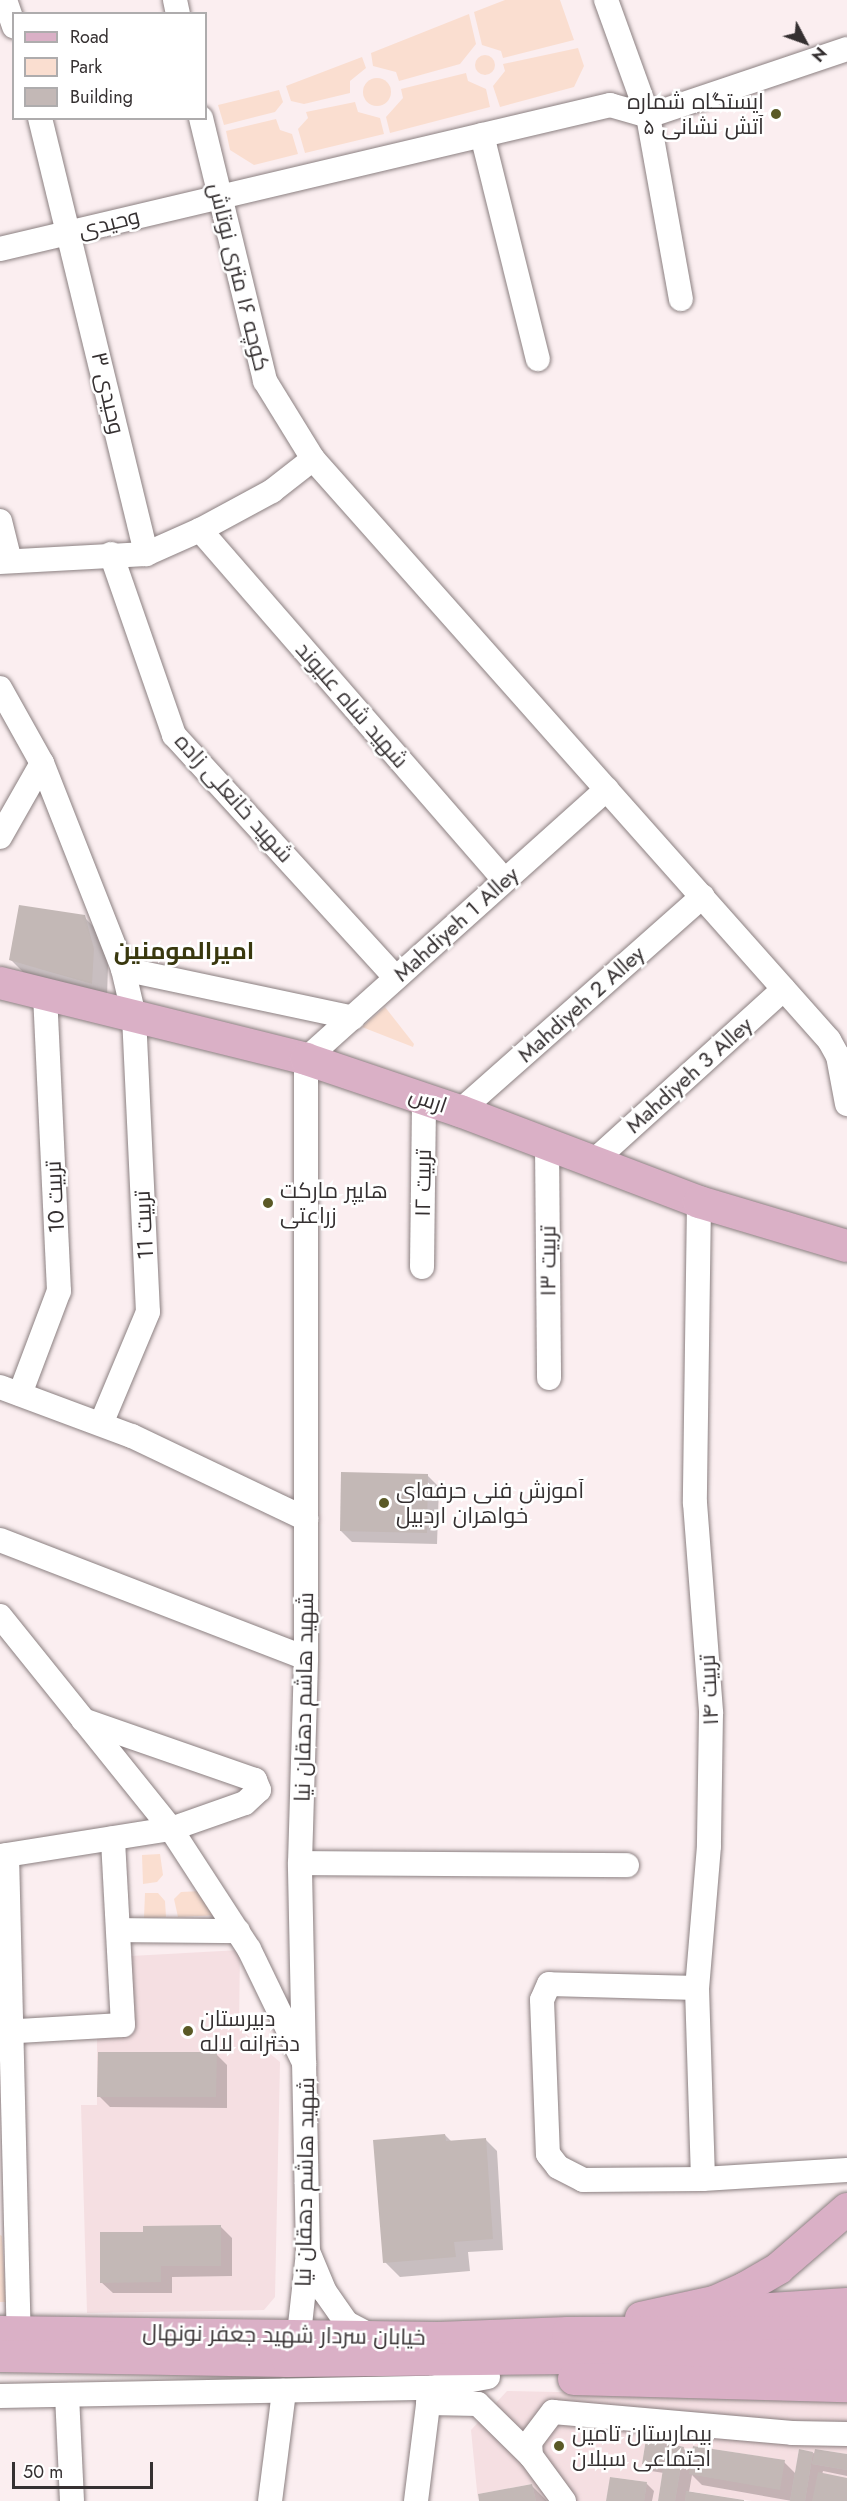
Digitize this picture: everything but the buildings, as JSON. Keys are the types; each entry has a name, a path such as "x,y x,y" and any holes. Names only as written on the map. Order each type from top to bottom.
{"main road":[{"name":"ارس","path":"0,983 306,1059 460,1111 699,1202 847,1246"},
{"path":"660,2316 745,2288 779,2268 847,2209"},
{"path":"847,2304 660,2316 487,2321 440,2348 488,2377 847,2386"},
{"path":"567,2346 847,2332"},
{"name":"خیابان سردار شهید جعفر نونهال","path":"6,2340 299,2334 371,2336 440,2348"},
{"name":"خیابان سردار شهید جعفر نونهال","path":"6,2340 288,2361 440,2348 567,2346"},
{"path":"567,2346 847,2355"}],"street":[{"path":"5,0 12,20"},
{"path":"606,0 648,116 681,299"},
{"path":"648,116 847,49"},
{"name":"وحیدی","path":"0,249 217,195 610,105 648,116"},
{"name":"وحیدی ۳","path":"41,120 70,233 146,554"},
{"name":"کوچه ۱۶ متری نوتاش","path":"201,120 217,195 265,381 312,459 784,988 838,1056 847,1104"},
{"path":"482,135 538,359"},
{"path":"0,521 5,562 111,554 146,554 200,530 272,491 312,459"},
{"name":"شهید شاه علیوند","path":"200,530 504,880"},
{"name":"شهید خانعلی زاده","path":"111,554 174,735 396,978"},
{"name":"تربیت 11","path":"0,688 42,763 123,969 134,1016 148,1312 101,1424"},
{"path":"0,837 42,763"},
{"name":"Mahdiyeh 1 Alley","path":"306,1059 607,789"},
{"name":"Mahdiyeh 2 Alley","path":"460,1111 703,896"},
{"path":"123,969 353,1018"},
{"name":"Mahdiyeh 3 Alley","path":"594,1161 784,988"},
{"name":"تربیت 10","path":"10,1391 59,1292 45,993"},
{"name":"شهید هاشم دهقان نیا","path":"299,2334 308,2252 307,2070 300,1863 306,1658 306,1059"},
{"name":"تربیت ۱۲","path":"422,1267 424,1099"},
{"name":"تربیت ۱۳","path":"547,1144 549,1378"},
{"name":"تربیت ۱۴","path":"699,1202 695,1503 711,1732 709,1846 697,1988 703,2179"},
{"path":"10,1391 101,1424 306,1519"},
{"path":"0,1540 306,1658"},
{"path":"1,1623 171,1828 238,1931 307,2070"},
{"path":"6,2340 4,1856 171,1828 245,1803 259,1790 255,1780 82,1720"},
{"path":"6,2032 123,2025 113,1838"},
{"path":"300,1863 627,1865"},
{"path":"118,1930 238,1931"},
{"path":"697,1988 549,1984 542,2000 548,2154 558,2167 583,2180 703,2179 847,2170"},
{"path":"308,2252 325,2292 347,2324 371,2336"},
{"path":"429,2396 488,2377"},
{"path":"270,2501 284,2391"},
{"path":"0,2396 284,2391 429,2396 478,2404 531,2457 564,2501"},
{"path":"67,2395 72,2501"},
{"path":"416,2501 429,2396"},
{"path":"531,2457 530,2442 553,2412 792,2433 847,2434"}],"shaded area":[{"path":"240,1950 239,2028 280,2062 275,2297 264,2310 87,2313 81,2105 97,2105 97,2033 134,2033 131,1956"},
{"name":"بیمارستان تامین اجتماعی سبلان","path":"507,2391 847,2398 847,2454 816,2449 812,2464 847,2470 847,2478 812,2501 805,2501 813,2452 799,2449 790,2501 752,2501 687,2491 685,2501 675,2501 684,2447 667,2444 658,2501 644,2501 647,2482 611,2477 606,2501 536,2501 532,2484 478,2494 478,2501 471,2430","holes":["646,2439 665,2442 662,2466 642,2464","694,2446 784,2460 779,2489 690,2474"]}],"green space":[{"path":"505,0 560,0 574,40 503,58 501,51 482,45 474,12"},
{"path":"469,14 476,44 460,64 399,81 396,72 373,66 371,53"},
{"path":"578,48 584,66 574,87 500,107 493,86 505,71 503,64"},
{"path":"485,55 492,58 495,65 492,72 485,75 478,72 475,65 478,58"},
{"path":"362,57 366,68 350,81 350,93 304,104 291,101 286,86"},
{"path":"466,73 468,81 486,89 490,107 390,133 386,117 403,98 401,89"},
{"path":"377,78 387,82 391,92 387,102 377,106 367,102 363,92 367,82"},
{"path":"279,90 283,102 275,112 224,125 218,105"},
{"path":"355,102 358,112 380,118 384,134 305,153 298,129 308,118 306,112"},
{"path":"276,119 280,130 292,134 298,154 254,165 230,150 226,131"},
{"path":"385,1007 414,1044 413,1047 362,1027"},
{"path":"160,1854 163,1875 157,1882 143,1884 142,1855"},
{"path":"202,1891 219,1915 178,1917 174,1899 181,1892"},
{"path":"145,1893 158,1893 165,1901 166,1917 144,1918"},
{"path":"0,2235 2,2236 6,2302 0,2302"}],"place":[{"name":"ایستگاه شماره ۵ آتش نشانی","path":"776,114"},
{"name":"هایپر مارکت زراعتی","path":"268,1203"},
{"name":"آموزش فنی حرفه‌ای خواهران اردبیل","path":"384,1503"},
{"name":"دبیرستان دخترانه لاله","path":"188,2031"},
{"name":"بیمارستان تامین اجتماعی سبلان","path":"559,2446"}],"district":[{"name":"امیرالمومنین","path":"184,951"}]}
